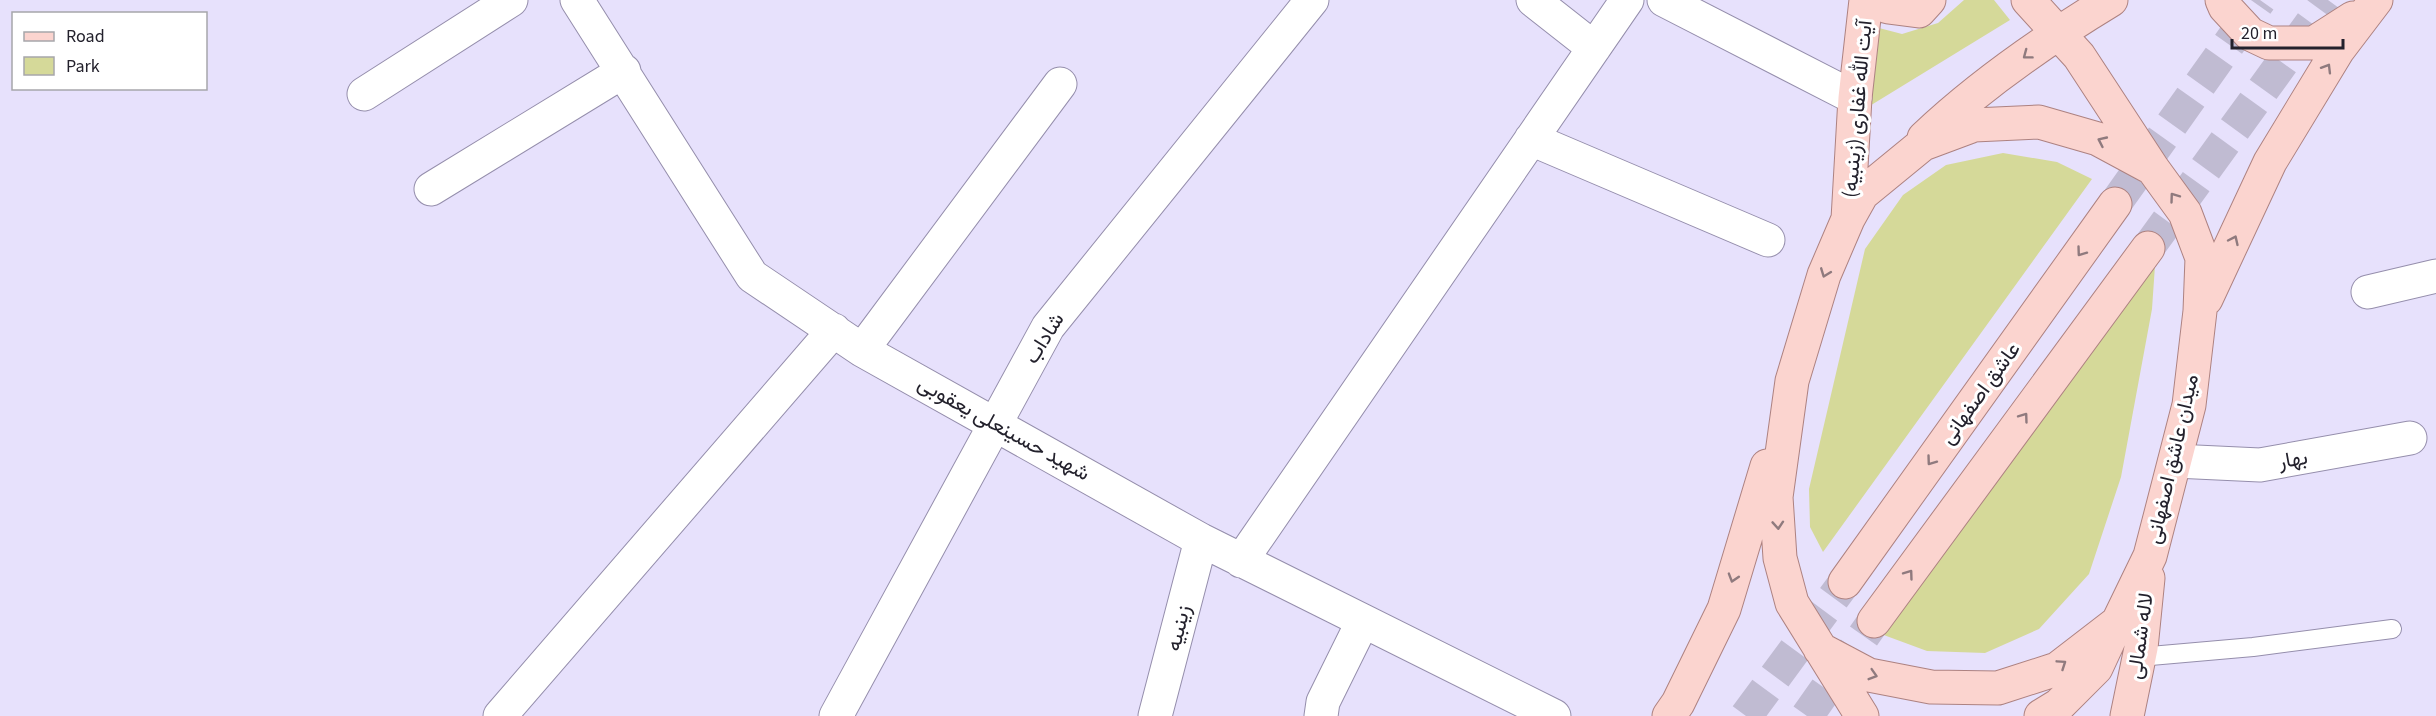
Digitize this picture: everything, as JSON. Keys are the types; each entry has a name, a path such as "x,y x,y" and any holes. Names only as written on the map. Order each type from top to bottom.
{"main road":[{"name":"آیت الله غفاری (زینبیه)","path":"1848,219 1855,98 1866,0"},
{"path":"1880,0 1888,7 1919,11 1929,0"},
{"path":"2028,0 2079,56 2153,169"},
{"path":"1901,160 1954,110 2057,33 2110,0"},
{"path":"2222,0 2225,7 2250,34 2270,44 2314,43 2349,22 2369,0"},
{"path":"2200,311 2270,162 2338,50 2376,0"},
{"name":"میدان عاشق اصفهانی","path":"2039,122 2098,139 2153,169 2185,213 2202,258 2200,311 2189,405 2150,556 2118,622 2057,669 1998,688 1931,687 1869,675 1821,649 1792,603 1780,558 1776,497 1792,381 1824,274 1848,219 1862,194 1923,144 1974,125 2039,122"},
{"name":"عاشق اصفهانی","path":"1845,582 2115,204"},
{"path":"1874,621 2148,248"},
{"path":"1669,716 1678,703 1724,609 1792,381"},
{"name":"لاله شمالی","path":"2127,716 2139,657 2150,556"},
{"path":"2041,716 2059,705 2096,668 2118,622"},
{"path":"1821,649 1862,716"}],"street":[{"path":"364,94 511,0"},
{"name":"شهید حسینعلی یعقوبی","path":"577,0 752,276 862,350 995,422 1201,540 1554,716"},
{"name":"شاداب","path":"836,716 1048,327 1312,0"},
{"path":"1533,0 1594,48"},
{"path":"1241,561 1627,0"},
{"path":"1664,0 1855,98"},
{"path":"431,189 624,71"},
{"path":"862,350 1060,84"},
{"path":"1531,139 1768,240"},
{"path":"2368,292 2436,276"},
{"path":"500,716 834,330"},
{"name":"بهار","path":"2175,461 2260,465 2410,438"},
{"name":"زینبیه","path":"1155,716 1201,540"},
{"path":"1321,716 1323,702 1363,621"}],"lane":[{"path":"2139,657 2253,647 2392,629"}],"green space":[{"path":"1964,0 1994,0 2010,20 1868,107 1879,28 1902,34 1938,23"},
{"path":"2003,153 2057,162 2092,179 1823,552 1810,527 1809,489 1865,249 1903,195 1946,165"},
{"path":"2156,251 2152,309 2121,477 2089,574 2039,629 1985,653 1927,651 1881,634"}],"tunnel":[{"path":"2115,204 2260,0"},
{"path":"2148,248 2328,0"},
{"path":"1746,716 1845,582"},
{"path":"1807,716 1874,621"}]}
